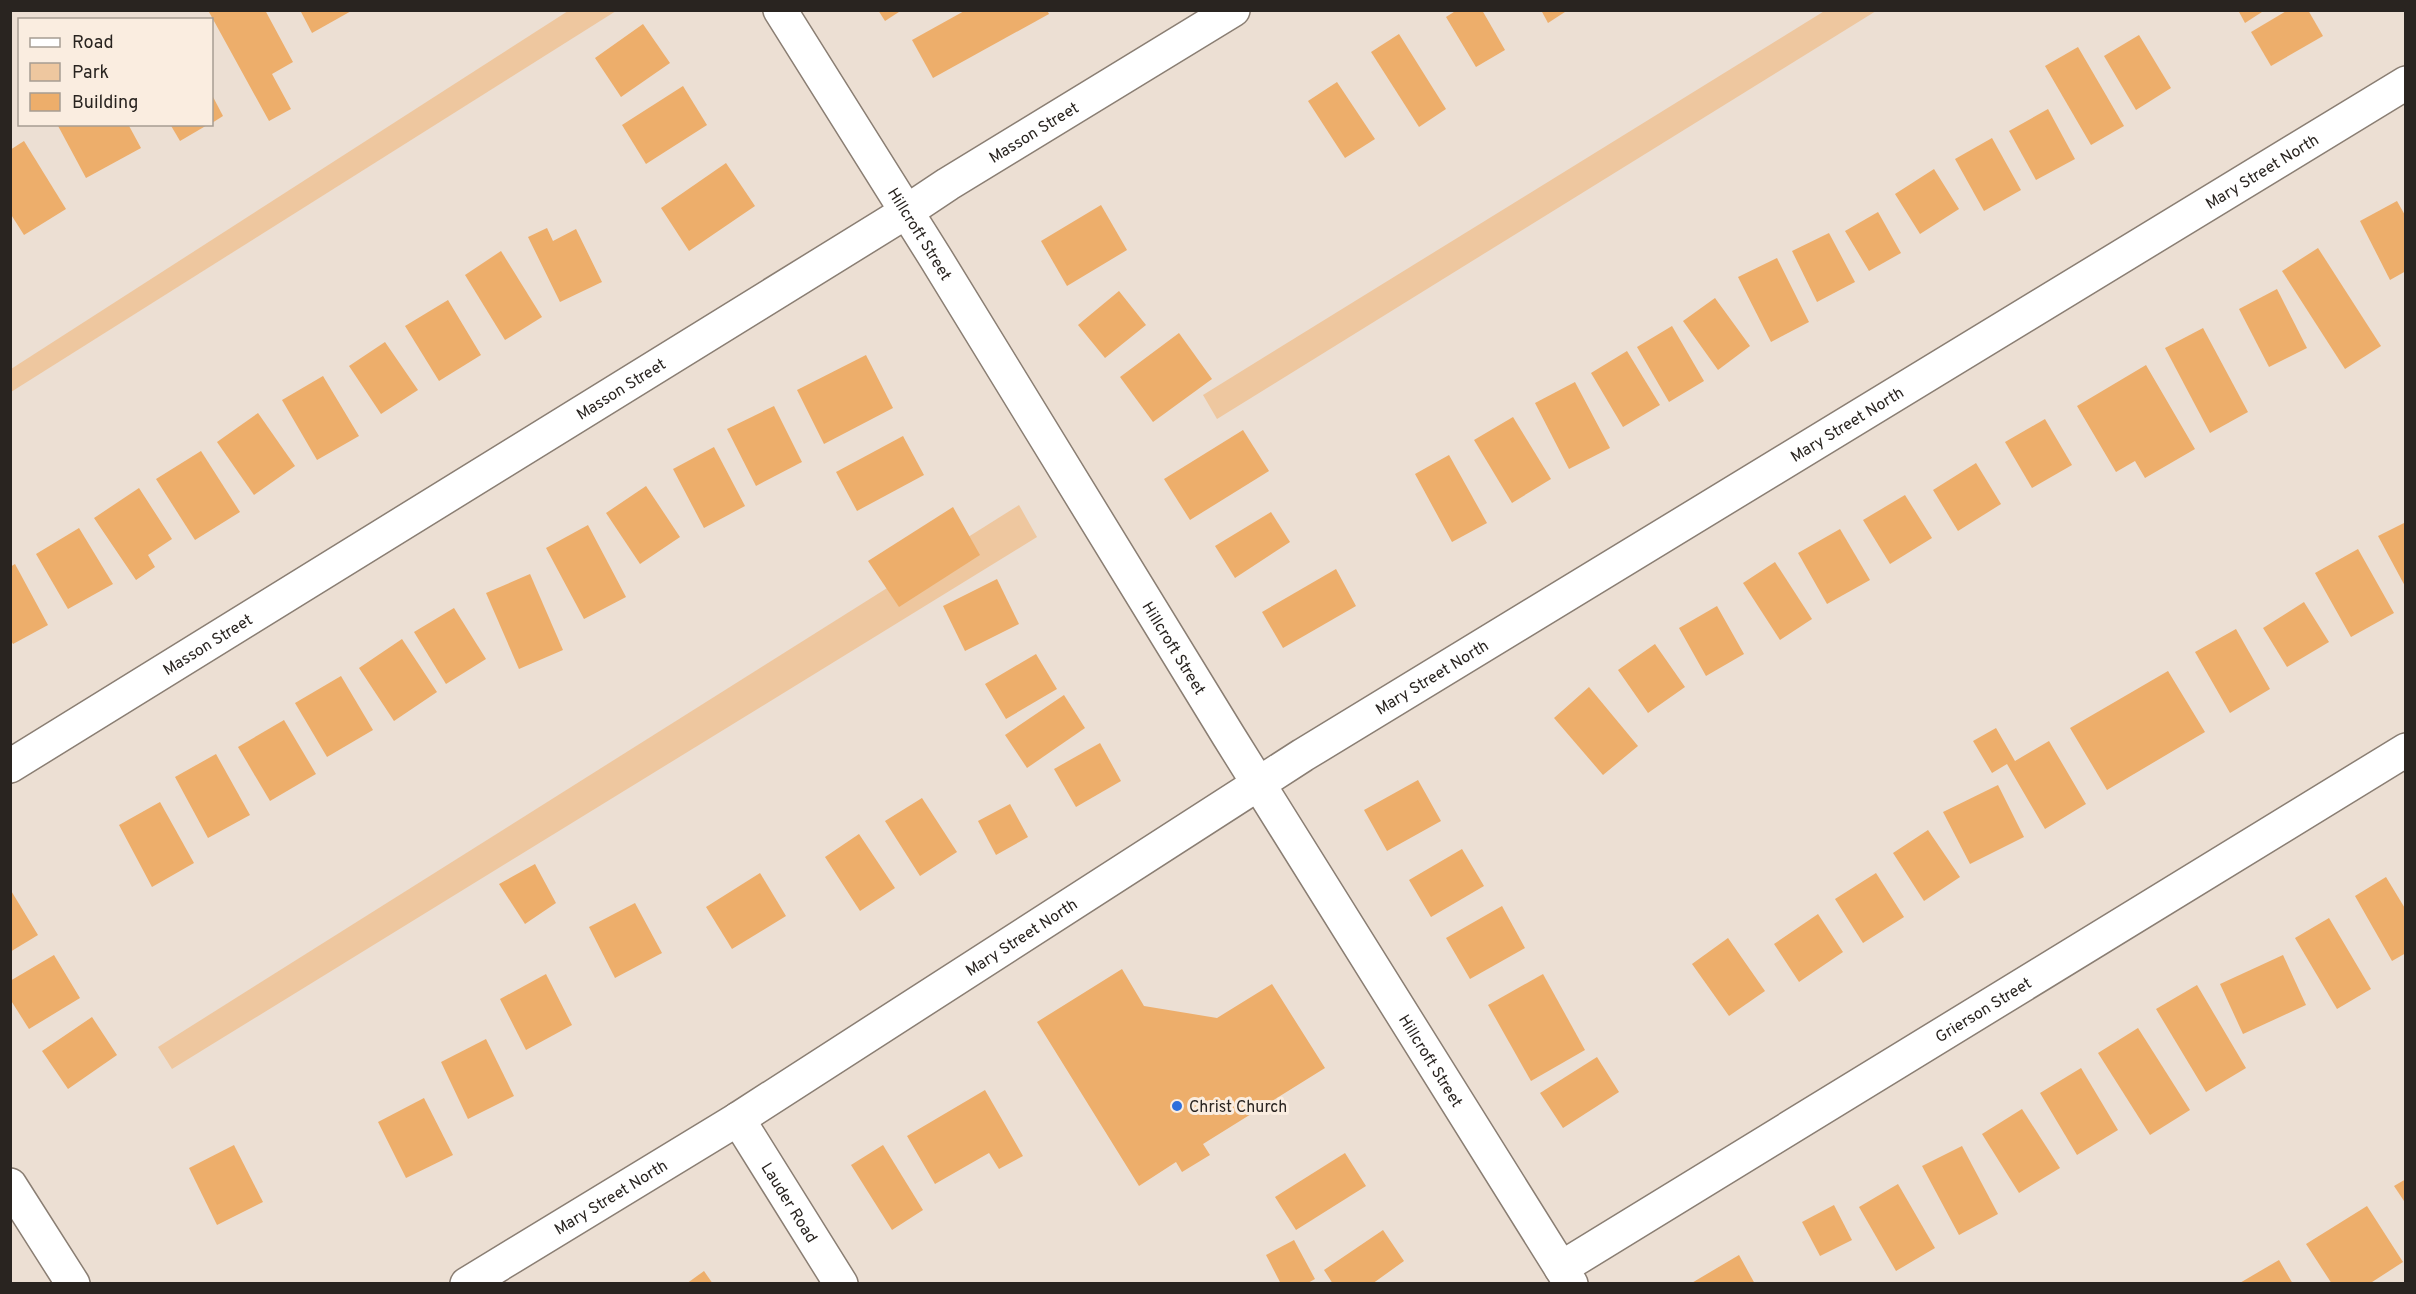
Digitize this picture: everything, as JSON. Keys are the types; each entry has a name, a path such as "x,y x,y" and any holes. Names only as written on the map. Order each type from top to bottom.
{"street":[{"name":"Hillcroft Street","path":"780,10 1258,784 1566,1276"},
{"name":"Masson Street","path":"10,766 948,184 1233,10"},
{"name":"Mary Street North","path":"467,1284 738,1119 1258,784 2406,84"},
{"name":"Grierson Street","path":"1566,1276 2406,750"},
{"name":"Lauder Road","path":"738,1119 841,1284"},
{"path":"10,1185 73,1284"}],"green space":[{"path":"1826,10 1876,11 1217,419 1203,395"},
{"path":"568,11 616,11 11,392 11,369"},
{"path":"1019,505 1037,537 172,1069 158,1047"}],"building":[{"path":"212,10 265,10 293,62 272,74 291,109 269,121 209,12"},
{"path":"300,10 353,10 312,33"},
{"path":"878,10 902,10 885,21"},
{"path":"966,10 1047,10 1049,14 933,78 912,40"},
{"path":"1457,10 1482,10 1505,50 1476,67 1446,17"},
{"path":"1541,10 1568,10 1548,23"},
{"path":"2238,10 2265,10 2245,23"},
{"path":"2288,10 2308,10 2323,36 2271,66 2251,32"},
{"path":"643,24 670,63 621,97 595,58"},
{"path":"1399,34 1446,109 1419,127 1371,52"},
{"path":"2139,35 2171,88 2136,110 2104,56"},
{"path":"2078,47 2124,126 2091,145 2045,66"},
{"path":"1337,82 1375,139 1345,158 1308,101"},
{"path":"683,86 707,125 646,164 622,125"},
{"path":"213,97 223,116 213,122"},
{"path":"2048,109 2075,159 2036,180 2009,131"},
{"path":"58,126 129,126 141,148 86,178"},
{"path":"171,126 206,126 180,141"},
{"path":"1992,138 2021,190 1984,211 1955,159"},
{"path":"24,141 66,209 24,235 10,213 10,150"},
{"path":"726,163 755,206 689,251 661,208"},
{"path":"1934,169 1959,209 1920,234 1895,194"},
{"path":"2397,201 2406,217 2406,271 2390,280 2360,221"},
{"path":"1101,205 1127,250 1067,286 1041,241"},
{"path":"1878,212 1901,253 1869,271 1845,231"},
{"path":"547,228 553,241 576,229 602,282 560,302 528,237"},
{"path":"1829,233 1855,282 1817,302 1792,251"},
{"path":"2318,248 2381,346 2345,369 2282,271"},
{"path":"501,251 542,317 505,340 465,275"},
{"path":"1777,258 1809,322 1771,342 1738,277"},
{"path":"2277,289 2307,348 2269,367 2239,309"},
{"path":"1119,291 1146,325 1105,358 1078,325"},
{"path":"1715,298 1750,346 1718,370 1683,321"},
{"path":"448,300 481,355 439,381 405,326"},
{"path":"1672,326 1704,381 1669,402 1637,347"},
{"path":"2203,328 2248,412 2210,433 2165,348"},
{"path":"1179,333 1212,379 1153,422 1120,377"},
{"path":"385,342 418,390 381,414 349,366"},
{"path":"1627,351 1660,405 1623,427 1591,373"},
{"path":"866,355 893,408 824,444 797,390"},
{"path":"2146,365 2195,449 2145,478 2135,461 2116,472 2077,406"},
{"path":"323,376 359,436 317,460 282,400"},
{"path":"1575,382 1610,448 1569,469 1535,403"},
{"path":"774,406 802,462 756,486 727,429"},
{"path":"258,413 295,466 254,495 217,442"},
{"path":"1513,417 1551,479 1512,503 1474,440"},
{"path":"2045,419 2072,465 2032,488 2005,442"},
{"path":"1243,430 1269,471 1190,520 1164,479"},
{"path":"903,436 924,475 857,511 836,472"},
{"path":"714,447 745,506 704,528 673,469"},
{"path":"201,451 240,512 195,540 156,479"},
{"path":"1449,455 1487,523 1452,542 1415,474"},
{"path":"1976,463 2001,504 1958,531 1933,490"},
{"path":"646,486 680,537 640,564 606,513"},
{"path":"139,488 172,539 148,555 155,567 136,580 94,518"},
{"path":"1905,495 1932,538 1890,564 1863,520"},
{"path":"953,507 980,555 899,607 868,561"},
{"path":"1271,512 1290,542 1235,578 1215,546"},
{"path":"2406,522 2406,588 2378,536"},
{"path":"588,525 626,597 584,619 546,548"},
{"path":"79,528 113,584 68,609 36,554"},
{"path":"1840,529 1870,580 1827,604 1798,553"},
{"path":"2358,549 2394,613 2351,637 2315,573"},
{"path":"1775,562 1812,619 1780,640 1743,583"},
{"path":"15,564 48,625 13,644 10,639 10,567"},
{"path":"1336,569 1356,606 1283,648 1262,612"},
{"path":"530,574 563,650 519,669 486,593"},
{"path":"997,579 1019,624 965,651 943,606"},
{"path":"2304,602 2329,642 2287,667 2263,628"},
{"path":"1717,606 1744,654 1706,676 1679,628"},
{"path":"454,608 486,659 446,684 414,632"},
{"path":"2236,629 2270,689 2230,713 2195,652"},
{"path":"402,639 437,692 394,721 359,668"},
{"path":"1655,644 1685,687 1648,713 1618,670"},
{"path":"1036,654 1057,689 1006,719 985,684"},
{"path":"2168,671 2205,732 2107,790 2070,728"},
{"path":"341,676 373,730 327,757 295,703"},
{"path":"1589,687 1638,746 1603,775 1554,718"},
{"path":"1064,695 1085,728 1027,768 1005,735"},
{"path":"284,720 316,774 270,801 238,747"},
{"path":"1996,728 2015,761 2049,741 2086,804 2045,829 2007,764 1992,773 1973,741"},
{"path":"1100,743 1121,781 1076,807 1054,769"},
{"path":"216,754 250,815 208,838 175,777"},
{"path":"1418,780 1441,821 1387,851 1364,810"},
{"path":"1998,785 2024,837 1970,864 1943,812"},
{"path":"922,798 957,852 920,876 885,821"},
{"path":"160,802 194,863 152,887 119,825"},
{"path":"1010,804 1028,837 996,855 978,821"},
{"path":"1928,830 1960,877 1924,901 1893,853"},
{"path":"859,834 895,888 860,911 825,857"},
{"path":"1462,849 1484,886 1431,917 1409,880"},
{"path":"535,864 556,903 525,924 499,884"},
{"path":"760,873 786,916 732,949 706,907"},
{"path":"1876,873 1904,917 1863,943 1835,899"},
{"path":"2386,877 2406,910 2406,953 2392,961 2355,896"},
{"path":"10,889 38,935 10,952"},
{"path":"635,903 662,953 615,978 589,927"},
{"path":"1502,906 1525,948 1470,979 1446,938"},
{"path":"1818,914 1843,952 1799,982 1774,944"},
{"path":"2329,918 2371,989 2337,1009 2295,938"},
{"path":"1728,938 1765,991 1729,1016 1692,964"},
{"path":"54,955 80,998 29,1029 10,999 10,981"},
{"path":"2283,955 2306,1005 2243,1034 2220,984"},
{"name":"Christ Church","path":"1122,969 1144,1006 1217,1018 1272,984 1325,1068 1203,1144 1210,1155 1182,1172 1176,1162 1139,1186 1037,1022"},
{"path":"546,974 572,1025 526,1050 500,999"},
{"path":"1543,974 1585,1050 1531,1081 1488,1005"},
{"path":"2197,985 2246,1068 2206,1092 2156,1009"},
{"path":"92,1017 117,1055 68,1089 42,1051"},
{"path":"2138,1028 2190,1110 2150,1135 2098,1053"},
{"path":"486,1039 514,1096 468,1119 441,1062"},
{"path":"1597,1057 1619,1092 1563,1128 1540,1093"},
{"path":"2081,1068 2118,1130 2077,1155 2040,1093"},
{"path":"985,1090 1023,1156 999,1169 989,1153 935,1184 907,1136"},
{"path":"424,1098 453,1155 406,1178 378,1122"},
{"path":"2022,1109 2060,1168 2019,1193 1982,1134"},
{"path":"234,1145 263,1202 217,1225 189,1168"},
{"path":"883,1145 923,1210 892,1230 851,1165"},
{"path":"1962,1146 1998,1214 1959,1235 1922,1166"},
{"path":"1345,1153 1366,1186 1296,1230 1275,1197"},
{"path":"2406,1179 2406,1204 2394,1186"},
{"path":"1898,1184 1935,1248 1896,1271 1859,1207"},
{"path":"1834,1205 1852,1240 1820,1256 1802,1222"},
{"path":"2367,1206 2403,1262 2369,1284 2332,1284 2306,1244"},
{"path":"1383,1230 1404,1261 1372,1284 1333,1284 1324,1270"},
{"path":"1294,1240 1315,1279 1306,1284 1281,1284 1266,1255"},
{"path":"1739,1255 1755,1284 1690,1284"},
{"path":"2279,1260 2293,1284 2238,1284"},
{"path":"704,1271 713,1284 686,1284"}],"place":[{"name":"Christ Church","path":"1177,1106"}]}
